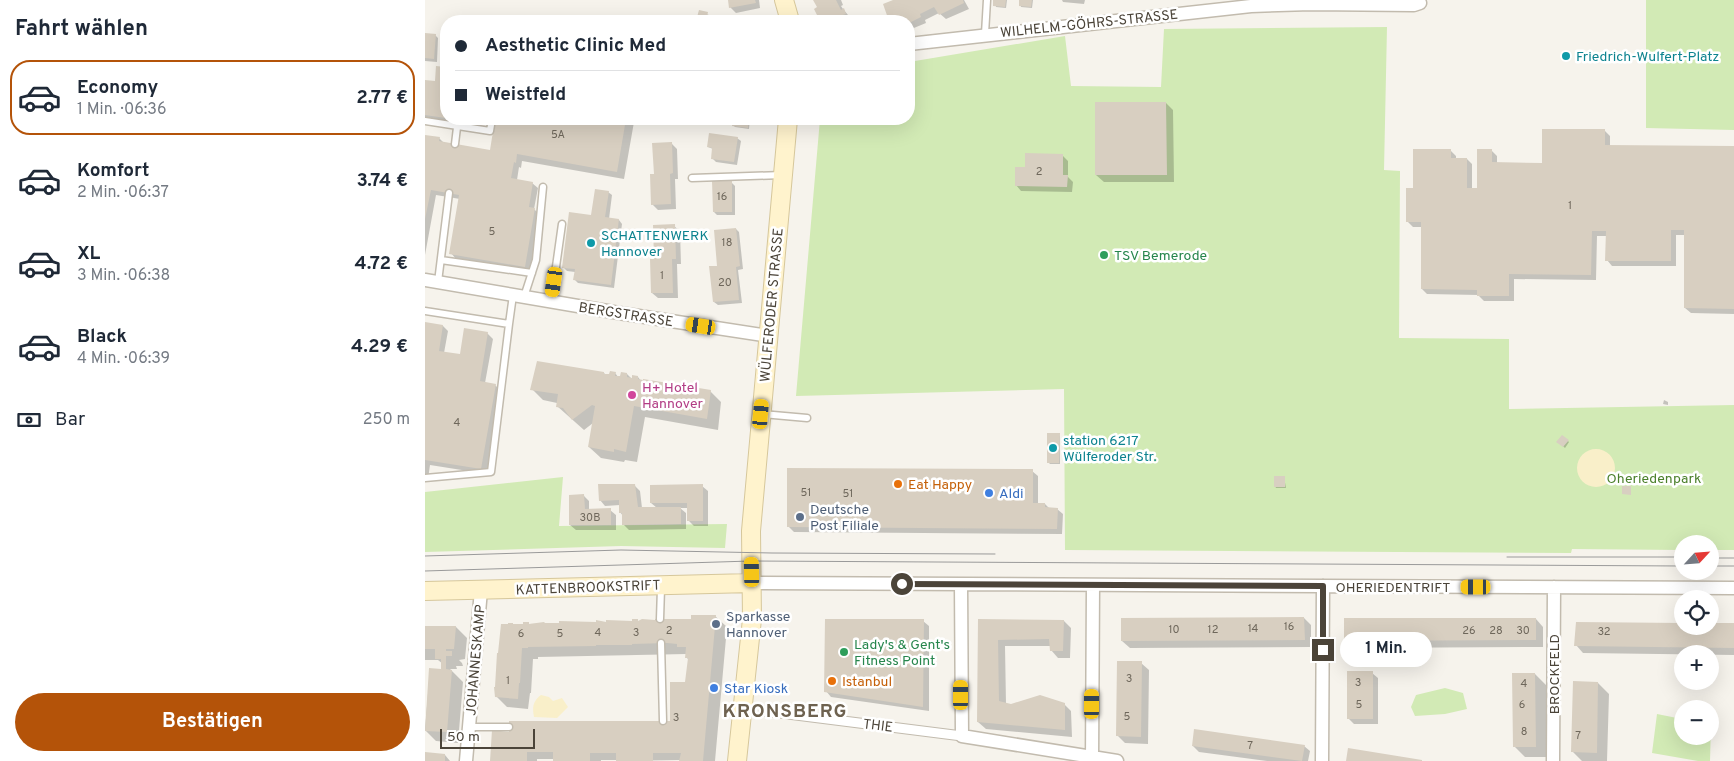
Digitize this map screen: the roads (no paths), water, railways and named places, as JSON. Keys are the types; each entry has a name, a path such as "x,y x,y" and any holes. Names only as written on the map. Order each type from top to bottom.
{"main road":[{"path":"784,0 788,15"},
{"name":"WÜLFERODER STRASSE","path":"737,761 752,619 751,531 787,125"},
{"name":"KATTENBROOKSTRIFT","path":"425,591 752,583"}],"street":[{"name":"WILHELM-GÖHRS-STRASSE","path":"915,43 1251,6 1311,4 1415,5 1420,3"},
{"name":"BERGSTRASSE","path":"425,280 769,336"},
{"name":"OHERIEDENTRIFT","path":"752,583 1734,588"},
{"path":"961,584 962,736"},
{"path":"1092,759 1093,585"},
{"path":"1322,761 1323,586"},
{"name":"BROCKFELD","path":"1553,761 1554,587"},
{"name":"JOHANNESKAMP","path":"466,761 481,590"},
{"name":"THIE","path":"764,711 962,736 1092,759 1117,761"}],"lane":[{"path":"985,34 987,0"},
{"path":"425,121 440,121"},
{"path":"455,144 458,125"},
{"path":"469,125 490,131 491,125"},
{"path":"692,178 783,175"},
{"path":"425,478 491,472 509,324 519,296 532,273 536,260 543,187"},
{"path":"438,282 449,193"},
{"path":"551,302 562,224"},
{"path":"441,260 532,273"},
{"path":"425,311 509,324"},
{"path":"761,414 807,418"},
{"path":"661,585 661,619"},
{"path":"661,643 663,722"},
{"path":"469,727 509,727"}],"tram line":[{"path":"425,556 621,550 995,554"},
{"path":"1507,557 1674,557"},
{"path":"1719,558 1734,558"},
{"path":"425,571 751,561 1674,566"},
{"path":"1719,566 1734,566"}],"place":[{"name":"Friedrich-Wulfert-Platz","path":"1566,56"},
{"name":"SCHATTENWERK Hannover","path":"591,243"},
{"name":"TSV Bemerode","path":"1104,255"},
{"name":"H+ Hotel Hannover","path":"632,395"},
{"name":"station 6217 Wülferoder Str.","path":"1053,448"},
{"name":"Eat Happy","path":"898,484"},
{"name":"Aldi","path":"989,493"},
{"name":"Deutsche Post Filiale","path":"800,517"},
{"name":"Sparkasse Hannover","path":"716,624"},
{"name":"Lady's & Gent's Fitness Point","path":"844,652"},
{"name":"Istanbul","path":"832,681"},
{"name":"Star Kiosk","path":"714,688"}],"district":[{"name":"KRONSBERG","path":"785,710"}],"park label":[{"name":"Oheriedenpark","path":"1654,478"}]}
